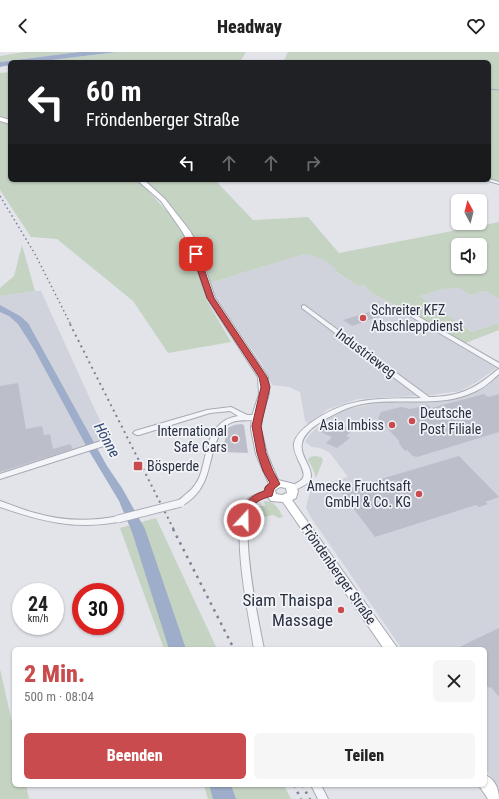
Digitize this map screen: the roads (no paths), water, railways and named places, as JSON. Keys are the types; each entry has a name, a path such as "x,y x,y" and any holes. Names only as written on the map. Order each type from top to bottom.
{"main road":[{"path":"142,182 163,200 186,231 193,244 211,298 263,377 266,391 256,426 260,446 272,489 276,499 289,493 286,484 272,489"},
{"name":"Fröndenberger Straße","path":"289,493 330,564 390,647"},
{"path":"487,785 497,799"}],"street":[{"name":"Industrieweg","path":"304,306 428,400"},
{"path":"407,312 499,366"},
{"path":"289,493 305,482 308,476 308,470 298,453 297,448 301,436 314,423 330,413 344,406 359,402 428,400 454,397 477,389 499,371"},
{"path":"137,433 209,411 231,409 244,416"},
{"path":"0,504 31,515 61,522 87,523 118,519 181,503 194,492 200,482 217,430 230,419 244,416 258,416"},
{"path":"0,477 107,442"},
{"path":"259,647 244,557 244,520 246,510 252,500 272,489"},
{"path":"317,787 323,799"}],"water":[{"path":"79,52 117,52 51,60 16,60"},
{"path":"8,61 8,65 0,67 0,62"},
{"path":"0,305 20,316 28,323 107,466 122,488 145,529 185,647 168,647 132,532 119,501 89,451 34,349 18,324 9,316 0,312"},
{"path":"210,787 232,787 236,799 213,799"}],"waterway":[{"path":"491,89 499,90"}],"railway":[{"path":"0,196 35,254 71,325"},
{"path":"70,324 174,530"},
{"path":"173,529 233,647"},
{"path":"295,787 301,799"},
{"path":"303,787 310,799"}],"place":[{"name":"Schreiter KFZ Abschleppdienst","path":"363,318"},
{"name":"Deutsche Post Filiale","path":"412,421"},
{"name":"Asia Imbiss","path":"392,425"},
{"name":"International Safe Cars","path":"235,439"},
{"name":"Bösperde","path":"138,466"},
{"name":"Amecke Fruchtsaft GmbH & Co. KG","path":"419,494"},
{"name":"Siam Thaispa Massage","path":"341,610"}],"water label":[{"name":"Hönne","path":"107,440"}]}
